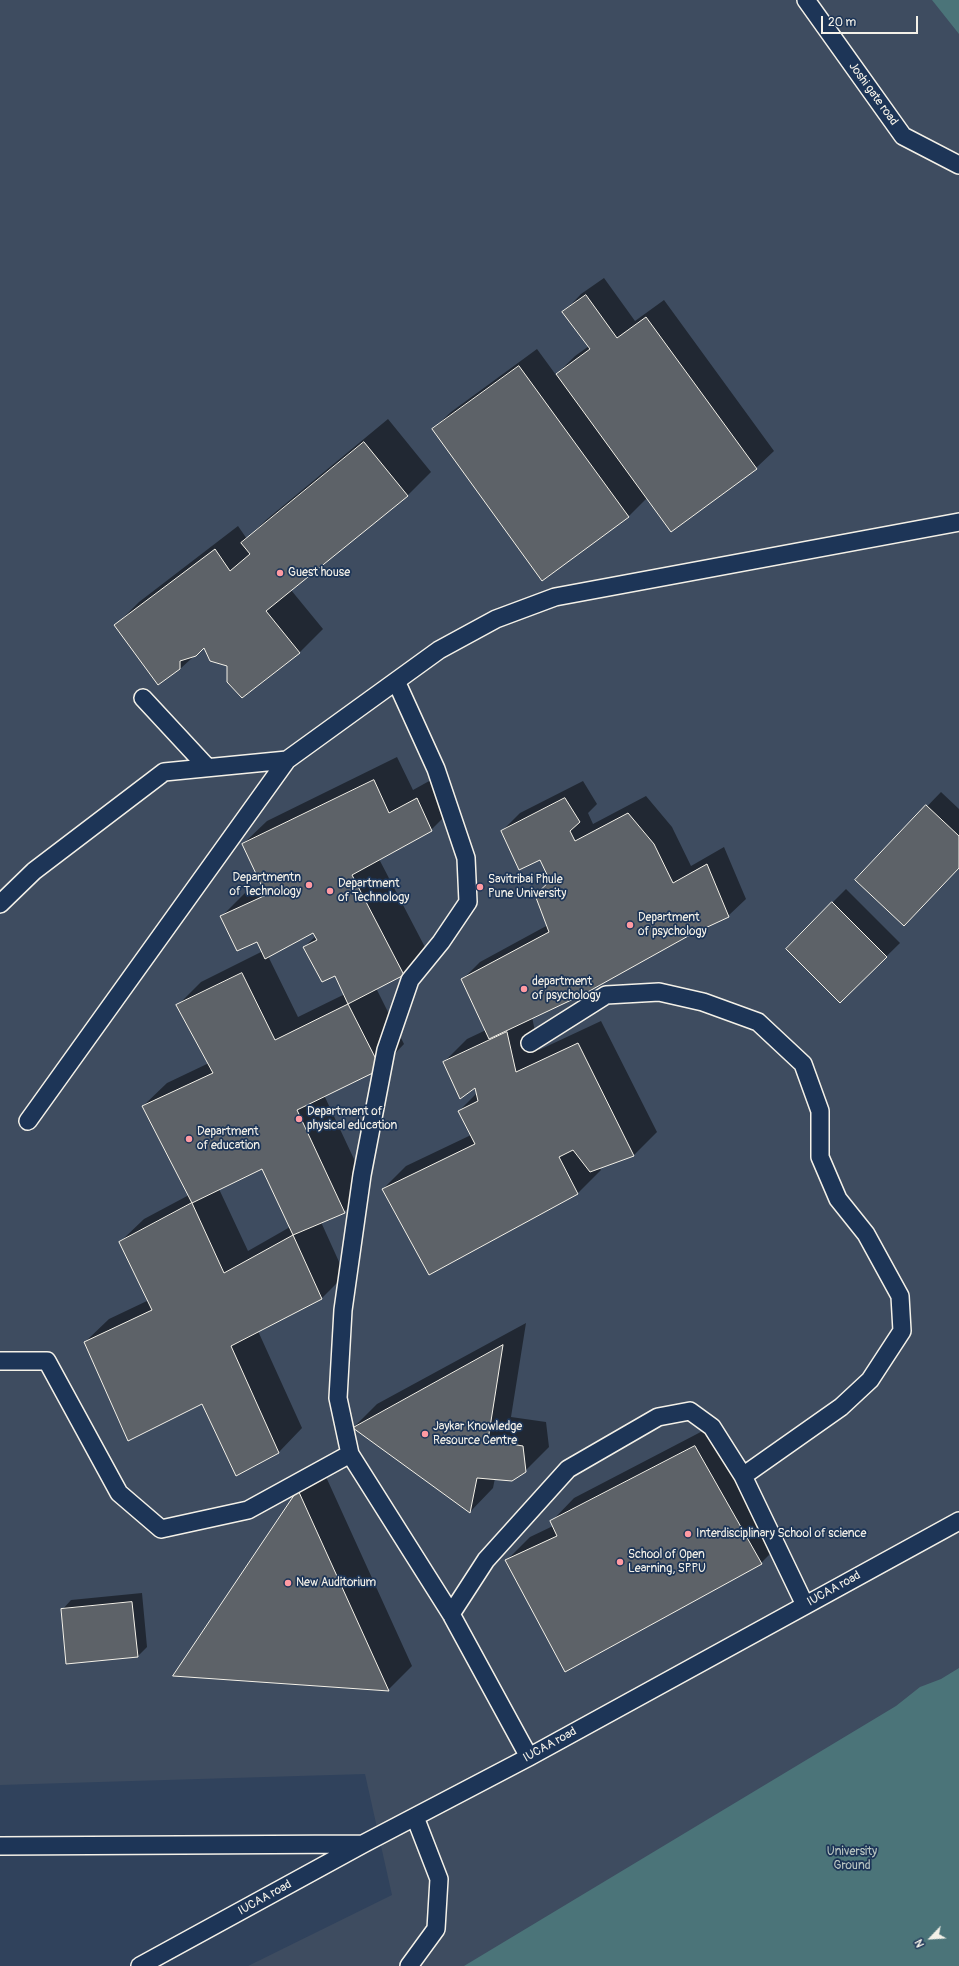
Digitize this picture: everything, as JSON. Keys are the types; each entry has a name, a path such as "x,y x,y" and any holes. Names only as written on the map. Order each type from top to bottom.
{"lane":[{"name":"Joshi gate road","path":"806,0 903,136 959,165"},
{"path":"28,1121 287,760 439,650 496,619 555,597 959,522"},
{"path":"396,681 436,769 466,858 468,902 441,942 410,980 386,1050 362,1174 343,1310 338,1398 350,1454 451,1614 528,1757"},
{"path":"143,698 207,767"},
{"path":"0,904 34,871 164,772 287,760"},
{"path":"530,1043 606,995 659,992 703,1002 758,1022 803,1064 820,1111 820,1157 838,1199 866,1234 900,1296 902,1331 870,1380 841,1407 743,1476"},
{"path":"0,1361 47,1361 119,1493 161,1530 248,1510 350,1454"},
{"path":"451,1614 486,1560 568,1469 658,1417 690,1411 712,1427 743,1476 805,1605"},
{"name":"IUCAA road","path":"140,1966 363,1844 528,1757 959,1521"},
{"path":"409,1966 436,1929 439,1879 415,1817"},
{"path":"0,1846 363,1844"}],"shaded area":[{"name":"Savitribai Phule Pune University","path":"0,0 959,0 959,1966 248,1966 392,1895 365,1774 0,1785"}],"green space":[{"path":"932,0 959,0 959,34"},
{"name":"University Ground","path":"959,1668 959,1966 464,1966 896,1706 920,1687 941,1679"}],"building":[{"path":"586,295 617,338 646,317 757,469 671,532 556,374 590,349 562,312"},
{"path":"519,366 629,517 542,581 432,429"},
{"path":"364,442 408,496 266,611 300,653 242,698 227,682 227,666 210,661 204,648 196,656 180,661 180,669 158,685 114,625 215,549 230,571 250,554 241,543"},
{"name":"Departmentn of Technology","path":"374,780 389,813 417,798 432,831 352,875 404,975 348,1004 335,976 322,982 303,947 317,940 313,933 265,959 257,942 237,951 220,916 266,895 242,844"},
{"name":"Department of psychology","path":"565,798 580,822 570,831 575,841 628,813 654,844 673,883 707,864 729,917 690,935 584,994 489,1039 461,979 549,932 535,895 550,881 540,860 519,870 501,831"},
{"path":"926,805 959,836 959,868 904,926 855,880"},
{"path":"832,902 887,957 840,1003 786,949"},
{"path":"242,973 275,1040 348,1004 381,1069 297,1110 345,1213 293,1235 262,1169 192,1203 142,1106 213,1073 176,1005"},
{"path":"507,1032 516,1072 578,1043 634,1156 590,1172 573,1150 559,1157 578,1194 429,1275 382,1189 475,1144 458,1111 478,1101 475,1088 460,1099 443,1062"},
{"path":"192,1203 224,1273 293,1235 322,1299 231,1346 279,1453 236,1476 202,1404 128,1441 84,1342 152,1310 119,1242"},
{"name":"Jaykar Knowledge Resource Centre","path":"503,1345 488,1440 523,1446 526,1472 512,1481 477,1478 470,1513 353,1428"},
{"path":"695,1446 762,1564 565,1672 505,1560 557,1536 550,1521"},
{"name":"New Auditorium","path":"298,1490 389,1691 173,1676"},
{"path":"132,1602 138,1657 66,1664 61,1609"}],"place":[{"name":"Guest house","path":"280,573"},
{"name":"Departmentn of Technology","path":"309,885"},
{"name":"Savitribai Phule Pune University","path":"480,887"},
{"name":"Department of Technology","path":"330,891"},
{"name":"Department of psychology","path":"630,925"},
{"name":"department of psychology","path":"524,989"},
{"name":"Department of physical education","path":"299,1119"},
{"name":"Department of education","path":"189,1139"},
{"name":"Jaykar Knowledge Resource Centre","path":"425,1434"},
{"name":"Interdisciplinary School of science","path":"688,1534"},
{"name":"School of Open Learning, SPPU","path":"620,1562"},
{"name":"New Auditorium","path":"288,1583"}]}
